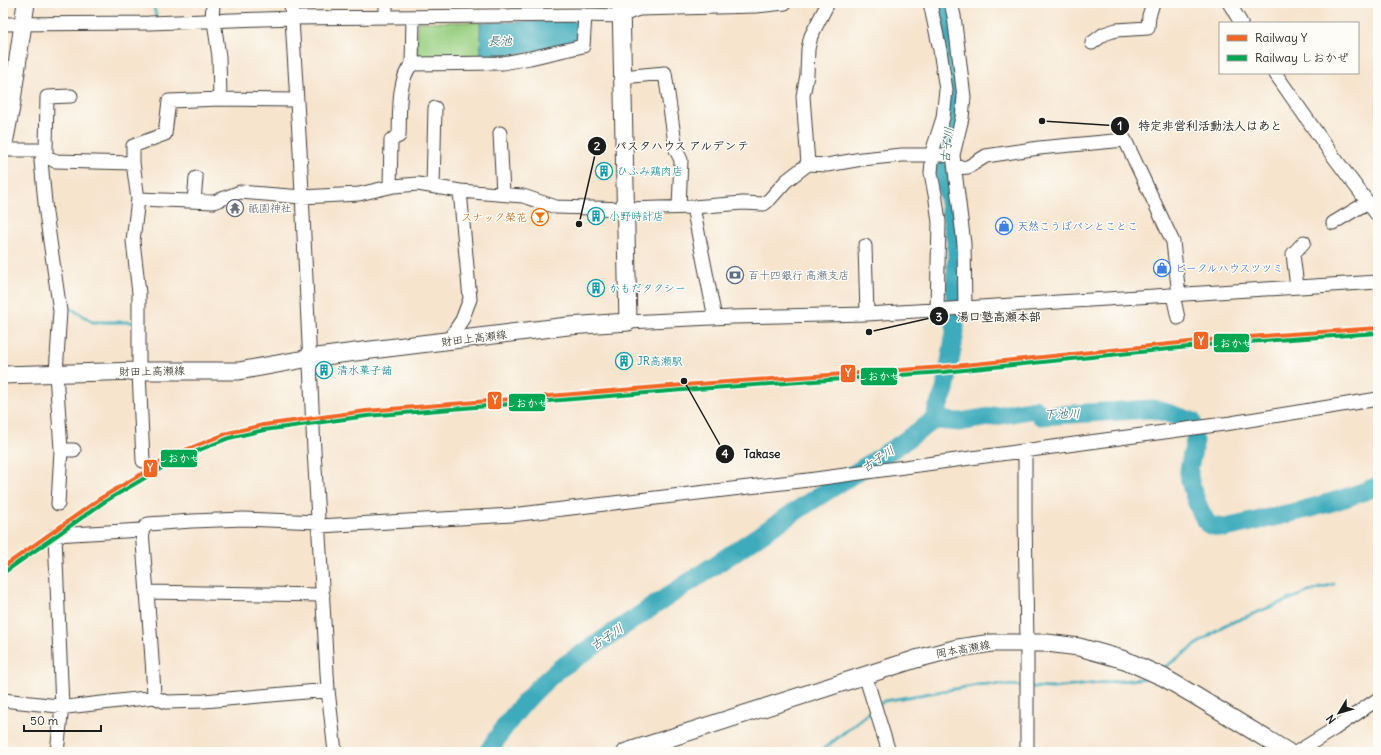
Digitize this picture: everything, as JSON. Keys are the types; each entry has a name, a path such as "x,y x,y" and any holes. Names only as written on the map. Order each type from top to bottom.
{"main road":[{"path":"3,149 26,3"},
{"path":"621,10 628,322"},
{"name":"財田上高瀬線","path":"3,375 139,371 239,371 310,358 568,326 628,322"},
{"name":"岡本高瀬線","path":"626,752 916,659 958,648 992,643 1047,643 1079,647 1125,660 1163,677 1194,694 1285,751"}],"street":[{"path":"213,3 213,21 219,57 220,99"},
{"path":"291,3 328,690 335,752"},
{"path":"386,3 386,17"},
{"path":"3,24 23,25 292,18 585,15 621,10 756,6 785,3"},
{"path":"808,164 803,96 808,49 811,36 828,3"},
{"path":"930,3 940,50 946,90 942,118 933,149 931,173 939,222 936,309"},
{"path":"951,3 964,96 962,118 950,155 955,168 964,244 966,308"},
{"path":"1092,43 1104,34 1116,30 1148,28 1152,3"},
{"path":"1229,3 1240,22"},
{"path":"412,64 503,63 583,46 585,15"},
{"path":"390,187 391,140 399,136 402,85 409,67 412,64 413,17"},
{"path":"622,77 665,73 676,150 681,160 679,207"},
{"path":"1276,74 1328,149 1378,216"},
{"path":"58,504 67,450 56,373 60,311 46,213 41,161 46,153 48,97 71,96"},
{"path":"143,461 139,371 139,293 133,241 138,199 133,163 133,146 165,134 169,101 220,99 297,100"},
{"path":"433,186 435,108"},
{"path":"500,133 503,194"},
{"path":"955,168 968,166 986,156 1039,148 1125,140 1173,242 1178,318"},
{"path":"3,149 46,153 55,161 133,163"},
{"path":"138,199 214,202 240,192 302,197 359,194 390,187 418,184 460,191 523,196 556,207 625,208 693,207 743,203 764,204 786,181 808,164 827,165 902,155 950,155"},
{"path":"194,201 196,178"},
{"path":"448,341 462,320 470,299 460,191"},
{"path":"1333,223 1368,202"},
{"path":"693,207 715,318"},
{"path":"1297,287 1293,254 1304,242"},
{"path":"865,246 867,314"},
{"path":"628,322 733,316 867,314 1378,282"},
{"path":"57,752 62,707 55,535 142,530 148,524 192,521 244,519 319,524 512,515 808,480 1025,452 1231,423 1378,399"},
{"path":"1025,452 1028,643 1027,752"},
{"path":"142,530 153,664 154,697"},
{"path":"146,592 323,595"},
{"path":"865,675 890,752"},
{"path":"3,700 68,707 154,697 166,702 204,701 328,690"},
{"path":"1285,751 1334,729 1378,699"}],"green space":[{"path":"417,22 480,22 481,60 417,61"}],"water":[{"name":"長池","path":"581,21 580,45 481,60 480,22"}],"waterway":[{"path":"153,3 156,16"},
{"name":"古子川","path":"488,752 503,729 520,708 539,687 559,669 802,507 899,445 934,420 945,390 955,332 957,250 944,173 945,143 954,103 953,72 942,3"},
{"path":"67,306 93,322 133,322"},
{"name":"下池川","path":"934,420 960,422 1035,409 1041,416 1151,409 1192,421"},
{"name":"下池川","path":"1195,441 1189,476 1196,500 1203,515 1206,521 1210,525 1214,526 1225,528 1303,510 1378,486"},
{"path":"1162,669 1223,626 1308,592 1334,584"},
{"path":"1031,687 1052,688 1149,678"},
{"path":"878,706 884,701 984,684 1024,686"},
{"path":"820,752 872,710"}],"rail line":[{"name":"Y","path":"3,567 101,498 175,454 228,433 263,425 366,411 683,385 944,367 1218,339 1378,328"},
{"name":"しおかぜ","path":"6,571 104,502 177,459 229,438 264,430 367,416 683,390 944,372 1218,344 1378,333"}],"place":[{"name":"特定非営利活動法人はあと","path":"1042,121"},
{"name":"ひふみ鶏肉店","path":"604,171"},
{"name":"祇園神社","path":"235,208"},
{"name":"小野時計店","path":"596,216"},
{"name":"スナック榮花","path":"540,217"},
{"name":"パスタハウス アルデンテ","path":"579,224"},
{"name":"天然こうぼパンとことこ","path":"1004,226"},
{"name":"ビークルハウスツツミ","path":"1162,268"},
{"name":"百十四銀行 高瀬支店","path":"735,275"},
{"name":"かもだタクシー","path":"596,288"},
{"name":"湯口塾高瀬本部","path":"869,332"},
{"name":"JR高瀬駅","path":"624,361"},
{"name":"清水菓子舗","path":"324,370"},
{"name":"Takase","path":"684,381"}]}
